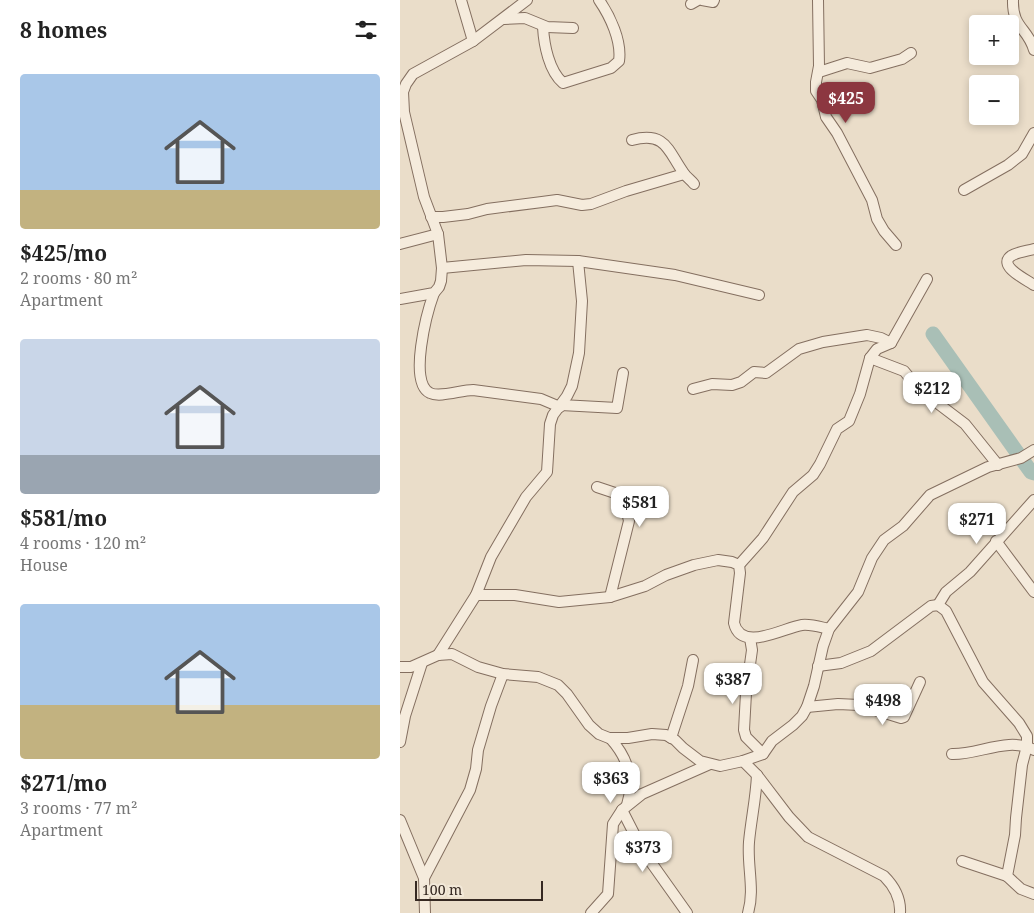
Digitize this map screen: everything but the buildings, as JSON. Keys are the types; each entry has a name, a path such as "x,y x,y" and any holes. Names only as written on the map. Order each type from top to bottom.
{"street":[{"path":"461,0 473,41"},
{"path":"527,0 473,41 414,74 406,84 403,92 402,114 417,172 438,234 442,268 441,281 434,293 428,312 421,350 422,384 426,390 437,396 462,390 473,390 541,399 560,406 617,408 623,373"},
{"path":"543,26 546,53 558,79 563,83 611,68 619,61 620,50 607,12 599,0"},
{"path":"702,0 709,3 714,0"},
{"path":"818,0 817,16 820,32 819,72 816,92 822,100 826,117 837,133 872,200 877,219 896,245"},
{"path":"1013,0 1012,12 1014,17 1033,45 1034,50"},
{"path":"504,18 525,18 543,26 572,28"},
{"path":"819,72 847,63 870,68 902,59 911,53"},
{"path":"964,190 1008,166 1022,154 1034,133"},
{"path":"632,140 647,138 658,140 666,145 684,174 694,184"},
{"path":"431,217 438,218 468,214 487,209 557,200 582,205 591,204 626,191 684,174"},
{"path":"400,244 438,234"},
{"path":"1034,249 1012,255 1008,260 1008,265 1011,270 1034,285"},
{"path":"442,268 526,260 578,261 675,275 759,295"},
{"path":"438,655 476,595 491,557 526,497 547,472 550,424 553,415 572,386 579,353 582,301 578,261"},
{"path":"829,629 802,625 764,636 750,638 741,636 736,630 734,623 740,573 739,566 763,538 793,492 813,475 837,429 849,421 860,394 870,358 877,349 891,343 927,279"},
{"path":"400,299 434,293"},
{"path":"694,389 712,384 732,385 741,382 754,372 766,373 800,349 823,342 867,335 881,338 891,343"},
{"path":"870,358 904,371 914,383 936,402 966,424 998,465"},
{"path":"400,667 411,667 438,655 452,654 478,667 503,674 538,677 558,685 567,694 589,725 599,734 610,738 628,738 652,734 671,738 700,761 710,764 720,766 743,761 762,754 772,741 802,716 807,707 829,629 858,592 872,558 884,540 903,526 930,495 968,476 1021,458 1034,450"},
{"path":"597,487 618,494 625,503 629,521 610,597"},
{"path":"938,605 946,592 970,572 1034,500"},
{"path":"996,541 1034,592"},
{"path":"476,595 515,596 559,602 610,597 645,586 666,575 694,565 718,560 732,562 739,566"},
{"path":"818,666 840,663 871,651 930,606 938,605 946,611 983,682 1019,723 1027,736 1031,748 1022,765 1015,835 1007,876"},
{"path":"750,638 752,650 746,693 744,730 746,737 762,754"},
{"path":"671,738 688,686 693,660"},
{"path":"400,742 422,663"},
{"path":"424,878 470,790 490,706 503,674"},
{"path":"807,707 838,704 859,706 900,718 904,717 920,682"},
{"path":"610,738 623,754 628,767 630,785 624,808 643,851 687,913"},
{"path":"952,754 963,755 1012,745 1031,748"},
{"path":"743,761 757,775 789,817 808,837 884,876 892,885 898,897 900,913"},
{"path":"591,913 608,894 613,824 624,808 642,794 710,764"},
{"path":"748,913 751,889 749,843 757,775"},
{"path":"400,820 424,878 425,913"},
{"path":"962,861 1007,876 1021,889 1034,894"}],"waterway":[{"path":"933,334 1031,472 1034,473"}]}
